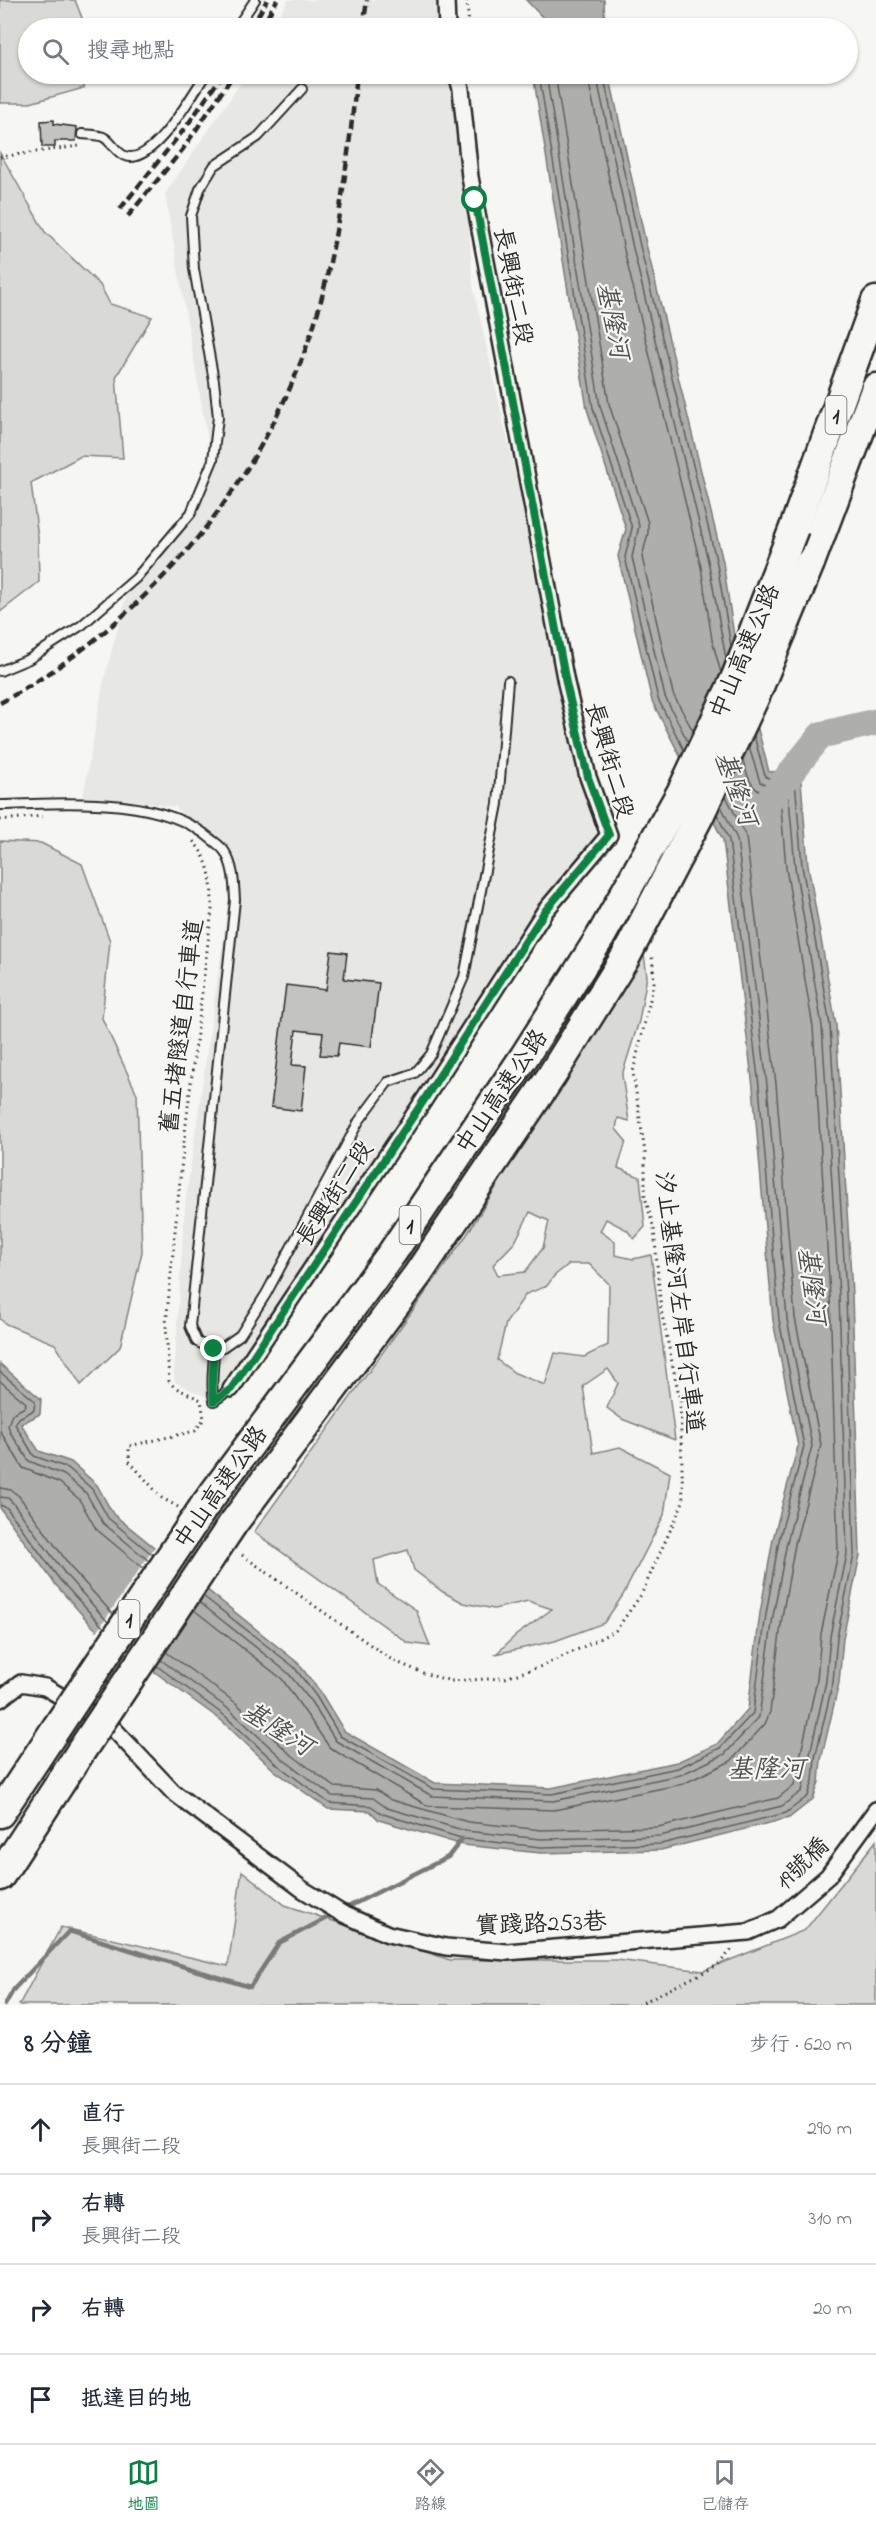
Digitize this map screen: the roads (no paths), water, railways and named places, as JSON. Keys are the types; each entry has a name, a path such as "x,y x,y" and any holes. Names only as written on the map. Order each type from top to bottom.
{"highway":[{"name":"中山高速公路","path":"0,1812 53,1733 192,1506 392,1253 525,1057 601,936 682,789 731,687 794,528 876,301"},
{"name":"中山高速公路","path":"0,1876 232,1525 418,1274 552,1075 638,955 756,694 810,563 876,388"}],"street":[{"path":"446,0 447,18"},
{"name":"長興街二段","path":"231,1389 424,1100 545,911 609,835 588,777 566,683 470,177 460,84"},
{"name":"實踐路253巷","path":"0,1699 21,1683 45,1687 110,1725 173,1792 302,1889 335,1909 388,1934 446,1947 507,1952 748,1932"},
{"name":"19號橋","path":"748,1932 777,1918 828,1876 876,1810"}],"lane":[{"path":"243,18 255,0"},
{"path":"82,134 103,137 123,156 133,158 145,153 165,134 199,84"},
{"path":"0,671 29,658 82,625 136,578 190,513 213,460 218,417 214,381 194,269 191,216 200,189 214,166 258,137 302,89"},
{"path":"0,805 82,802 165,813 198,827 224,850 234,872 235,900 189,1326 197,1341 214,1349 223,1347 240,1335 266,1294 359,1121 378,1093 388,1082 415,1073 431,1054 443,1030 464,977 498,804 508,681"},
{"path":"214,1349 214,1371 210,1386 214,1401 231,1389"}],"water":[{"path":"526,0 604,0 605,18 543,18"},
{"name":"基隆河","path":"535,84 611,84 646,244 723,562 734,636 769,772 800,770 808,865 836,1025 852,1294 860,1555 843,1638 839,1683 821,1760 819,1782 813,1799 789,1818 661,1850 541,1853 463,1845 379,1820 370,1811 328,1809 275,1771 222,1721 93,1627 55,1584 0,1508 0,1364 41,1399 40,1414 21,1424 39,1451 71,1462 97,1485 113,1514 298,1663 321,1693 344,1731 435,1783 551,1788 677,1762 717,1744 748,1709 760,1613 773,1539 798,1446 773,1321 753,1087 723,840 652,701 618,556 626,529 587,409"}],"waterway":[{"path":"769,800 821,735 876,722"},
{"path":"344,1909 448,1857 462,1839"},
{"path":"5,2005 14,1989 69,1931 250,1987 279,1943 336,1913"}],"railway":[{"path":"257,18 267,0"},
{"path":"267,18 277,0"},
{"path":"364,18 367,0"},
{"path":"120,209 186,127 216,84"},
{"path":"128,216 183,149 227,84"},
{"path":"0,703 58,667 113,624 163,577 208,524 248,467 282,406 308,342 327,276 345,175 356,84"}]}
